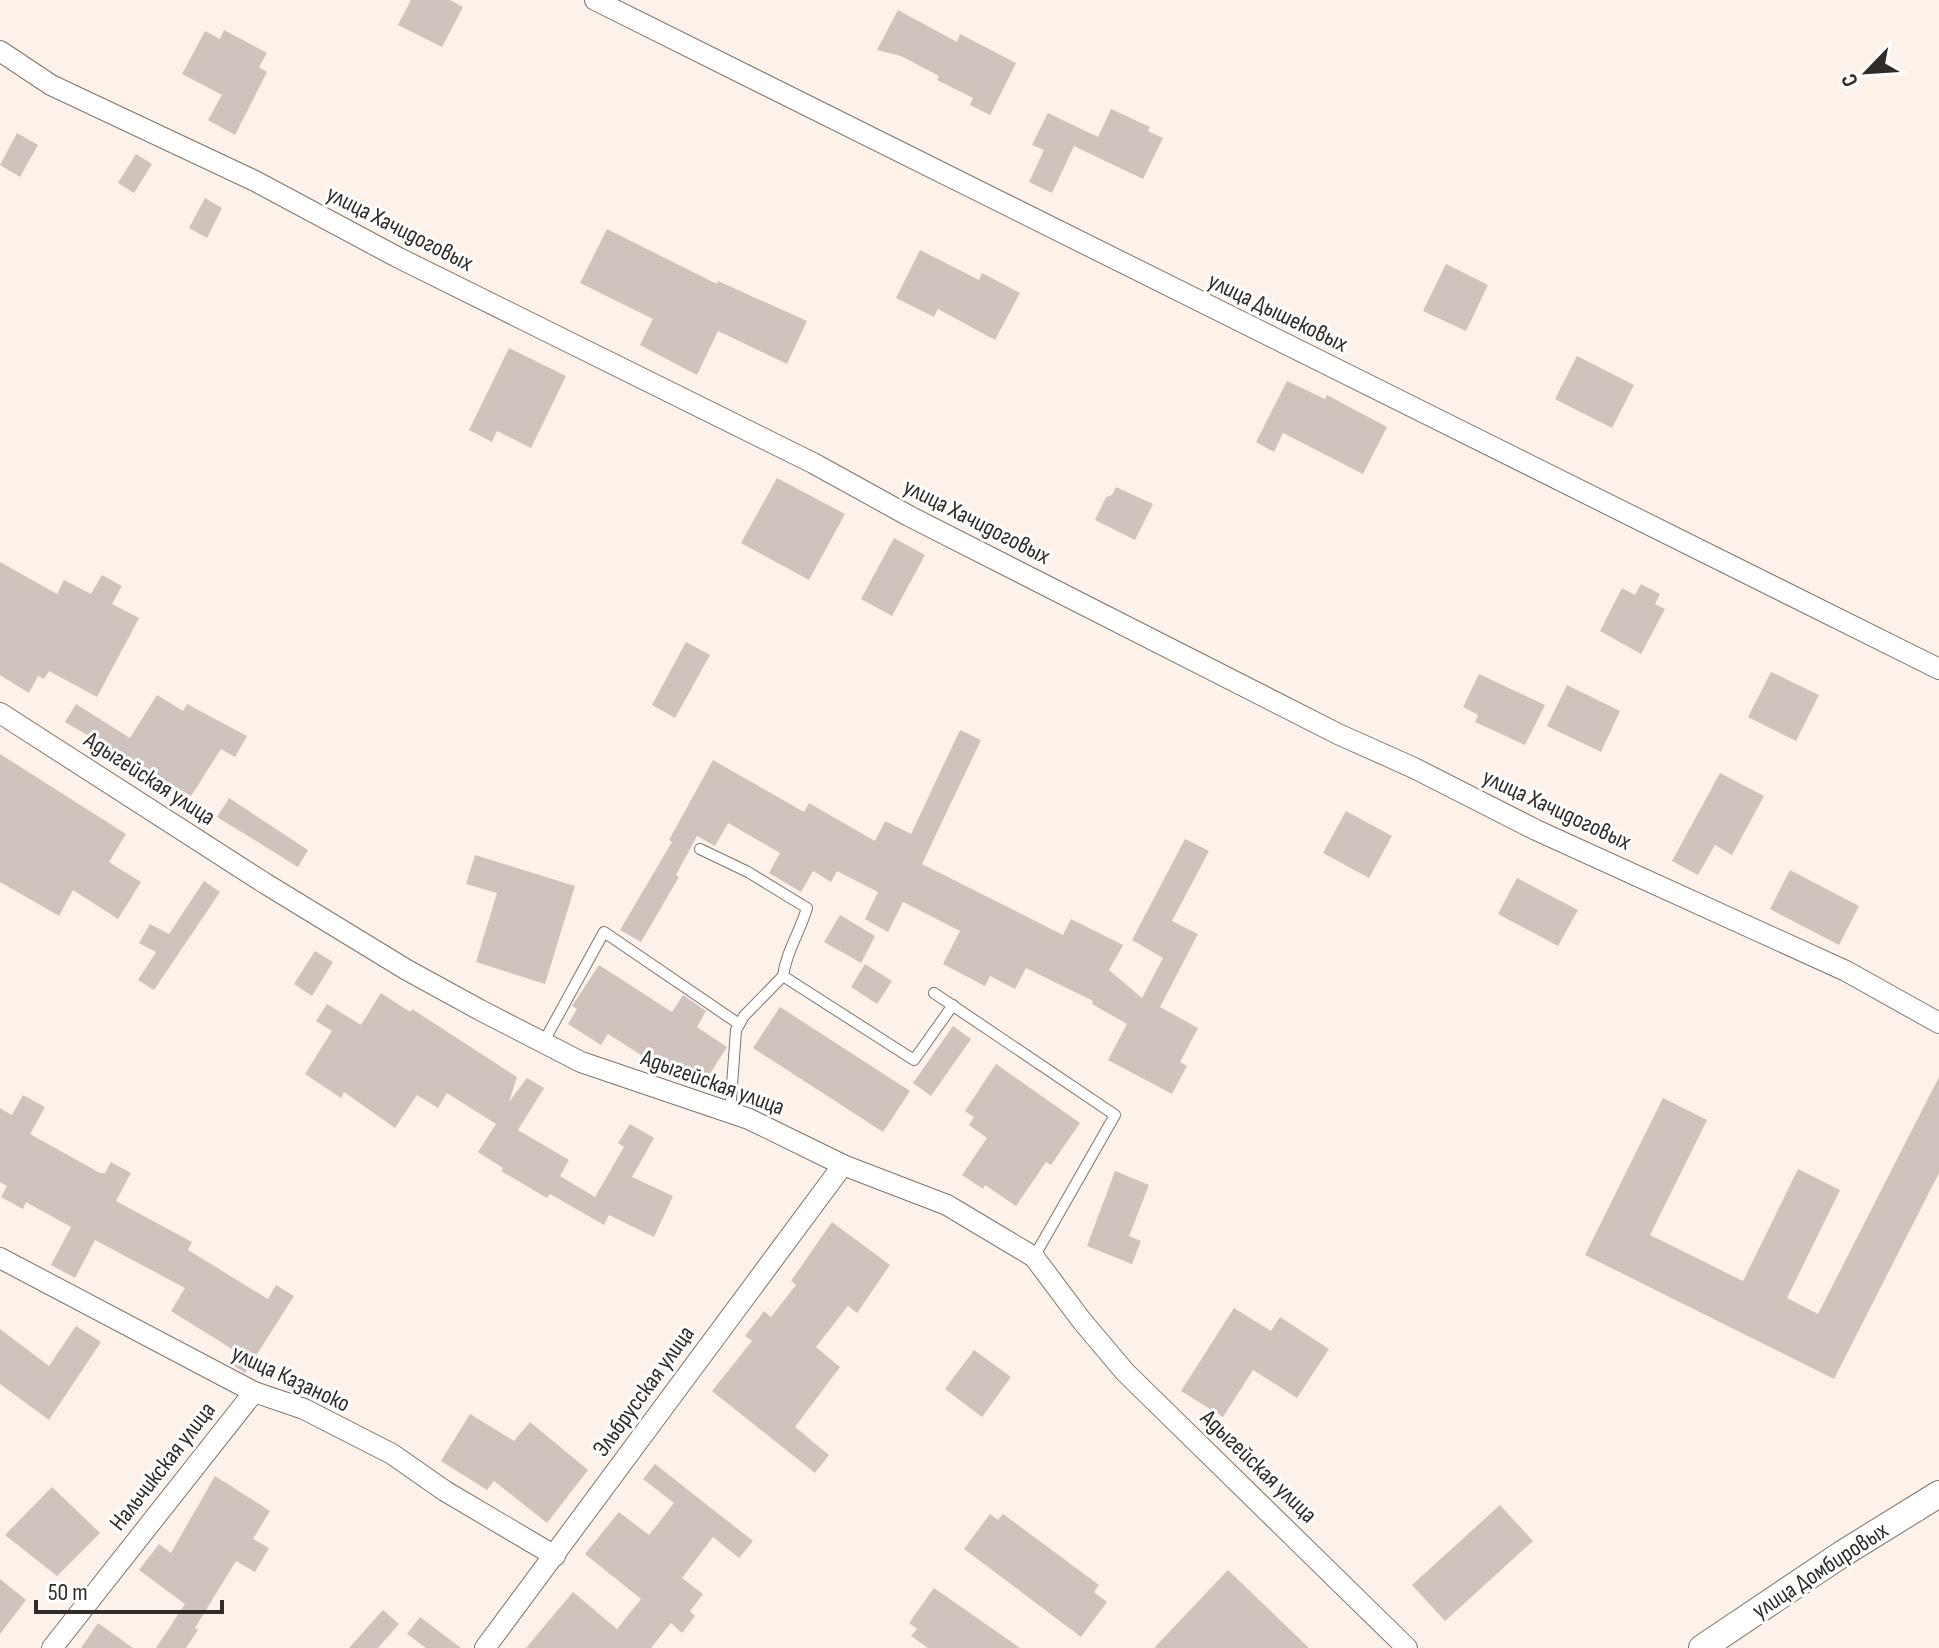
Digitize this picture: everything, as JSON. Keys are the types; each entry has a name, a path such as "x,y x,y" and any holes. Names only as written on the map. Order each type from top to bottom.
{"street":[{"name":"улица Дышековых","path":"595,0 1939,669"},
{"name":"улица Хачидоговых","path":"0,51 51,85 255,181 399,258 813,463 909,516 1338,734 1414,768 1536,830 1846,971 1939,1023"},
{"name":"Адыгейская улица","path":"0,713 394,963 543,1043 581,1062 749,1119 843,1165 947,1205 1034,1257 1125,1372 1407,1648"},
{"name":"Эльбрусская улица","path":"485,1648 843,1165"},
{"name":"улица Казаноко","path":"0,1258 254,1392 304,1409 392,1454 445,1491 555,1556"},
{"name":"Нальчикская улица","path":"52,1648 254,1392"},
{"name":"улица Домбировых","path":"1702,1648 1842,1554 1939,1494"}],"lane":[{"path":"700,849 748,872 807,908 801,930 785,959 783,976 736,1030 730,1113"},
{"path":"543,1043 604,932 739,1024"},
{"path":"783,976 914,1060 953,1005"},
{"path":"934,993 1115,1115 1034,1257"}],"building":[{"path":"411,0 450,0 463,7 442,47 398,25"},
{"path":"898,10 957,42 960,34 1016,63 990,115 970,105 973,98 937,80 939,76 901,56 877,50"},
{"path":"224,30 267,53 259,67 267,72 235,135 208,120 222,95 182,74 205,31 220,39"},
{"path":"1111,109 1150,127 1148,131 1163,138 1143,179 1074,146 1052,193 1029,182 1044,150 1032,145 1048,113 1098,137"},
{"path":"17,133 38,145 20,177 0,165"},
{"path":"136,154 152,164 134,193 118,183"},
{"path":"205,198 222,208 207,238 189,228"},
{"path":"607,229 717,284 718,281 807,321 787,364 718,331 697,375 640,345 653,319 580,283"},
{"path":"920,250 979,280 982,273 1020,293 995,340 938,309 934,317 896,298"},
{"path":"1446,264 1488,285 1466,331 1423,311"},
{"path":"509,348 566,376 531,448 497,431 492,442 469,430"},
{"path":"1577,356 1634,385 1612,428 1555,399"},
{"path":"1287,381 1325,399 1327,395 1387,427 1363,474 1283,433 1274,452 1256,442"},
{"path":"777,478 845,514 809,580 741,543"},
{"path":"1116,487 1153,504 1135,540 1095,520 1106,497 1112,495"},
{"path":"894,538 925,555 892,616 861,599"},
{"path":"0,562 57,594 64,580 91,594 102,575 122,586 112,604 139,618 97,697 49,671 44,679 38,676 29,693 0,675"},
{"path":"1641,584 1660,594 1655,604 1665,609 1641,654 1600,631 1622,588 1635,595"},
{"path":"686,642 710,655 675,718 652,705"},
{"path":"1771,672 1819,695 1796,741 1748,717"},
{"path":"1479,674 1545,705 1525,745 1475,722 1478,715 1463,707"},
{"path":"1567,685 1620,711 1601,752 1547,726"},
{"path":"157,695 183,711 187,704 247,736 235,757 221,749 191,796 65,722 76,704 130,738"},
{"path":"960,730 981,740 922,864 1063,935 1071,919 1123,945 1109,970 1142,998 1163,958 1132,940 1185,839 1209,851 1172,921 1198,934 1160,1007 1198,1028 1180,1062 1187,1066 1172,1094 1108,1060 1127,1024 1092,1004 1093,1001 1026,968 1015,989 990,976 985,986 943,964 960,931 903,902 888,932 865,919 878,892 837,871 831,882 813,871 801,892 769,873 780,853 728,823 715,846 697,836 676,875 679,877 641,942 620,930 672,842 669,840 713,760 804,812 809,803 875,841 885,821 911,834"},
{"path":"0,754 126,834 109,862 141,882 118,919 73,890 59,916 0,882"},
{"path":"1720,773 1764,796 1732,855 1715,845 1698,875 1672,861"},
{"path":"229,798 308,850 298,867 217,817"},
{"path":"1346,811 1392,836 1369,878 1323,853"},
{"path":"475,855 575,886 545,984 476,962 497,893 466,884"},
{"path":"1790,870 1859,906 1839,945 1770,909"},
{"path":"1517,878 1578,910 1558,946 1498,914"},
{"path":"204,881 220,892 154,990 138,980 156,952 139,943 150,924 169,934"},
{"path":"840,915 875,936 861,963 824,942"},
{"path":"315,951 333,962 312,996 294,984"},
{"path":"865,964 892,981 877,1004 851,987"},
{"path":"599,965 672,1012 683,995 706,1011 697,1027 727,1047 701,1088 608,1034 601,1045 568,1024 577,1009 572,1006"},
{"path":"381,993 410,1012 412,1009 517,1077 509,1102 527,1078 544,1088 518,1130 569,1160 560,1176 595,1197 624,1147 618,1143 630,1124 654,1138 632,1177 673,1196 654,1237 609,1215 604,1225 550,1194 547,1198 501,1171 503,1168 478,1152 496,1124 447,1093 438,1108 417,1095 395,1128 344,1092 341,1098 305,1074 332,1031 316,1021 327,1004 361,1025"},
{"path":"780,1007 910,1091 883,1132 753,1048"},
{"path":"953,1026 971,1039 931,1096 913,1083"},
{"path":"996,1064 1080,1123 1051,1165 1046,1162 1016,1206 985,1185 983,1189 962,1175 987,1138 969,1125 974,1117 965,1111"},
{"path":"1939,1077 1939,1173 1834,1379 1585,1255 1663,1098 1707,1120 1650,1235 1743,1281 1798,1169 1840,1190 1787,1298 1818,1314"},
{"path":"23,1095 45,1107 30,1134 100,1173 105,1173 111,1162 131,1173 116,1201 192,1242 188,1250 268,1299 276,1285 294,1296 245,1373 228,1362 235,1351 171,1311 185,1288 95,1240 75,1278 51,1265 71,1227 26,1202 23,1209 1,1197 7,1186 0,1182 0,1108 12,1115"},
{"path":"1115,1171 1149,1185 1129,1236 1141,1241 1132,1264 1087,1246"},
{"path":"832,1222 890,1265 857,1313 848,1306 816,1347 840,1367 795,1427 829,1455 815,1473 712,1391 752,1341 745,1336 764,1311 771,1317 796,1285 791,1281"},
{"path":"1234,1308 1271,1331 1280,1317 1329,1349 1297,1398 1253,1370 1223,1417 1181,1391"},
{"path":"76,1326 101,1342 49,1420 0,1384 0,1329 49,1366"},
{"path":"974,1350 1011,1377 982,1417 945,1389"},
{"path":"470,1414 514,1441 530,1422 588,1470 547,1523 494,1481 487,1490 441,1461"},
{"path":"655,1464 753,1541 739,1558 713,1537 682,1578 703,1594 690,1611 695,1616 682,1633 671,1623 651,1648 526,1648 573,1592 617,1629 641,1599 585,1554 619,1512 649,1535 674,1503 643,1479"},
{"path":"215,1476 270,1511 253,1539 269,1548 255,1572 236,1561 186,1648 156,1648 185,1604 139,1570 159,1544 171,1553"},
{"path":"52,1487 100,1533 57,1576 5,1535"},
{"path":"1500,1505 1533,1541 1445,1621 1412,1585"},
{"path":"990,1514 998,1520 1003,1514 1099,1585 1094,1592 1107,1602 1081,1637 964,1549"},
{"path":"1228,1570 1309,1648 1154,1648"},
{"path":"0,1579 26,1600 0,1634"},
{"path":"934,1588 1020,1648 928,1648 911,1636 917,1629 909,1623"},
{"path":"383,1610 399,1624 378,1648 349,1648"},
{"path":"420,1617 461,1648 426,1648 407,1634"},
{"path":"98,1623 133,1648 81,1648"}]}
